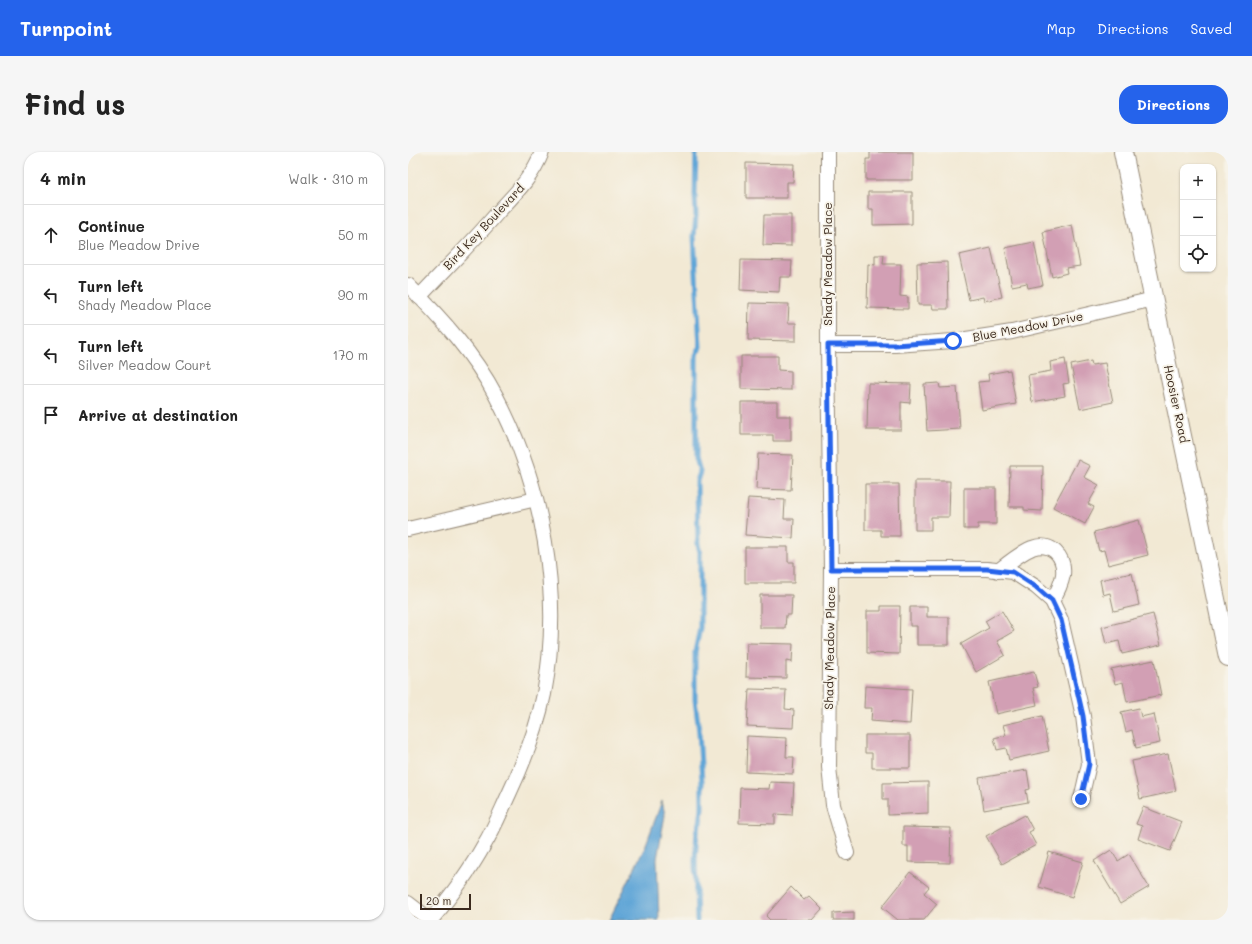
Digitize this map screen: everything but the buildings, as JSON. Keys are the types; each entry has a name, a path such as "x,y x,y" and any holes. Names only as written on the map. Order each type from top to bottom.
{"street":[{"name":"Bird Key Boulevard","path":"419,297 527,180 538,164 542,152"},
{"name":"Shady Meadow Place","path":"828,152 828,345 831,569 829,766 833,805 847,853"},
{"name":"Hoosier Road","path":"1123,152 1228,657"},
{"path":"408,285 466,349 495,395 514,434 527,465 547,547 551,596 550,645 544,694 530,744 493,828 472,866 451,896 431,920 408,903"},
{"name":"Blue Meadow Drive","path":"828,345 895,345 953,341 1012,332 1154,299"},
{"path":"408,529 536,499"},
{"path":"998,571 1032,548 1047,547 1056,551 1061,560 1063,574 1059,589 1052,601"},
{"path":"831,569 987,569 1013,572 1036,587 1052,601 1061,620 1083,716 1089,764 1081,799"}],"water":[{"path":"662,801 665,815 657,859 659,920 609,920 645,847"}],"waterway":[{"path":"696,152 696,216 694,236 700,347 696,355 696,458 700,472 697,481 698,545 700,552 700,628 695,652 695,700 699,732 702,782 702,808 697,832 695,860 697,920"}],"route":[{"path":"953,341 895,345 828,345 831,569 987,569 1013,572 1036,587 1052,601 1061,620 1083,716 1089,764 1081,799"}]}
